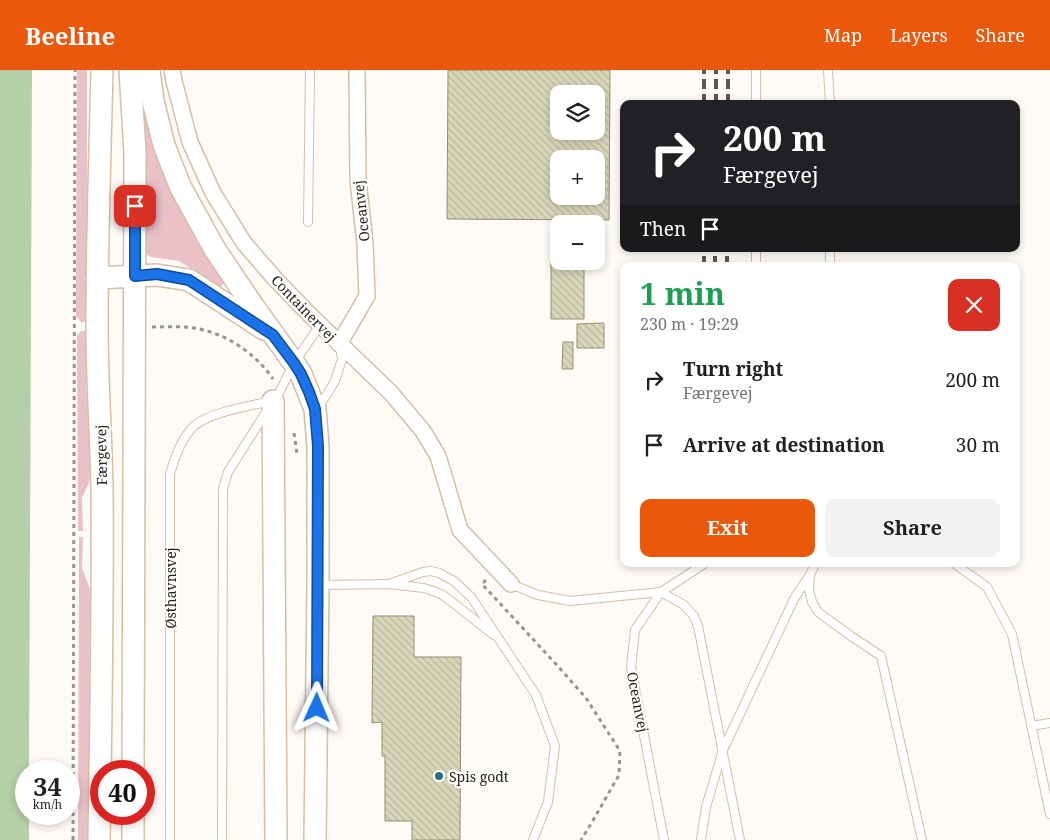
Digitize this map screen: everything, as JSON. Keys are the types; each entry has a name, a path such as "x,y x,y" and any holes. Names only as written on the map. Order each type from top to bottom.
{"street":[{"name":"Færgevej","path":"99,840 102,488 97,278 102,70"},
{"path":"130,70 135,153 133,760"},
{"path":"149,70 153,102 164,145 180,186 214,248 301,374 315,409 318,446 315,840"},
{"name":"Containervej","path":"172,70 190,142 213,193 244,243 276,280 391,393 423,430 438,456 460,530 497,568"},
{"name":"Oceanvej","path":"339,344 367,296 365,243 358,180 357,70"},
{"path":"97,278 157,274 189,280 273,335"},
{"path":"273,401 276,840"},
{"path":"497,568 512,584"},
{"path":"133,825 133,840"}],"lane":[{"path":"308,222 310,70"},
{"path":"756,70 756,100"},
{"path":"828,70 830,100"},
{"path":"222,840 223,489 228,472 280,391 294,363 320,325"},
{"path":"315,409 335,381 342,358 339,344"},
{"name":"Østhavnsvej","path":"170,840 170,474 183,440 195,426 211,416 273,401"},
{"name":"Oceanvej","path":"664,840 631,667 635,630 661,592 699,567"},
{"path":"701,840 706,807 723,750 795,597 814,567"},
{"path":"959,567 987,587 1012,634 1050,814"},
{"path":"389,584 431,571 454,581 471,597 536,695 555,746 548,802 533,840"},
{"path":"810,575 809,590 812,602 818,612 881,656 922,840"},
{"path":"318,585 389,584 424,588 443,595 499,639"},
{"path":"512,584 538,595 570,601 661,592 684,605 694,616 698,626 740,840"},
{"path":"1032,726 1050,723"}],"path":[{"path":"73,840 75,70"},
{"path":"497,568 482,584 586,698 620,751 618,775 581,840"}],"shaded area":[{"path":"0,70 32,70 29,760 15,760 15,825 29,825 29,840 0,840"},
{"path":"77,70 87,70 87,322 81,322 76,316"},
{"path":"143,112 146,112 225,282 222,286 219,286 179,261 151,257 145,252"},
{"path":"81,331 86,331 86,391 90,422 90,476 82,498 83,531 78,531 77,335"},
{"path":"79,537 83,537 82,568 90,589 89,840 78,840 78,825 80,825 80,760 78,760"}],"building":[{"path":"448,70 610,70 609,220 605,220 605,215 550,215 550,220 447,219"},
{"path":"551,270 584,270 584,319 551,319"},
{"path":"604,323 604,348 577,348 577,324"},
{"path":"563,342 573,342 573,369 562,369"},
{"path":"373,616 414,616 414,657 461,657 460,840 412,840 412,821 385,821 385,756 382,756 382,722 372,723"}],"railway":[{"path":"704,70 704,100"},
{"path":"716,70 716,100"},
{"path":"728,70 728,100"},
{"path":"704,252 704,262"},
{"path":"715,252 715,262"},
{"path":"727,252 727,262"}],"place":[{"name":"Spis godt","path":"439,776"}],"route":[{"path":"135,206 135,276 157,274 189,280 273,335 301,374 309,392 315,409 318,446 317,708"}]}
